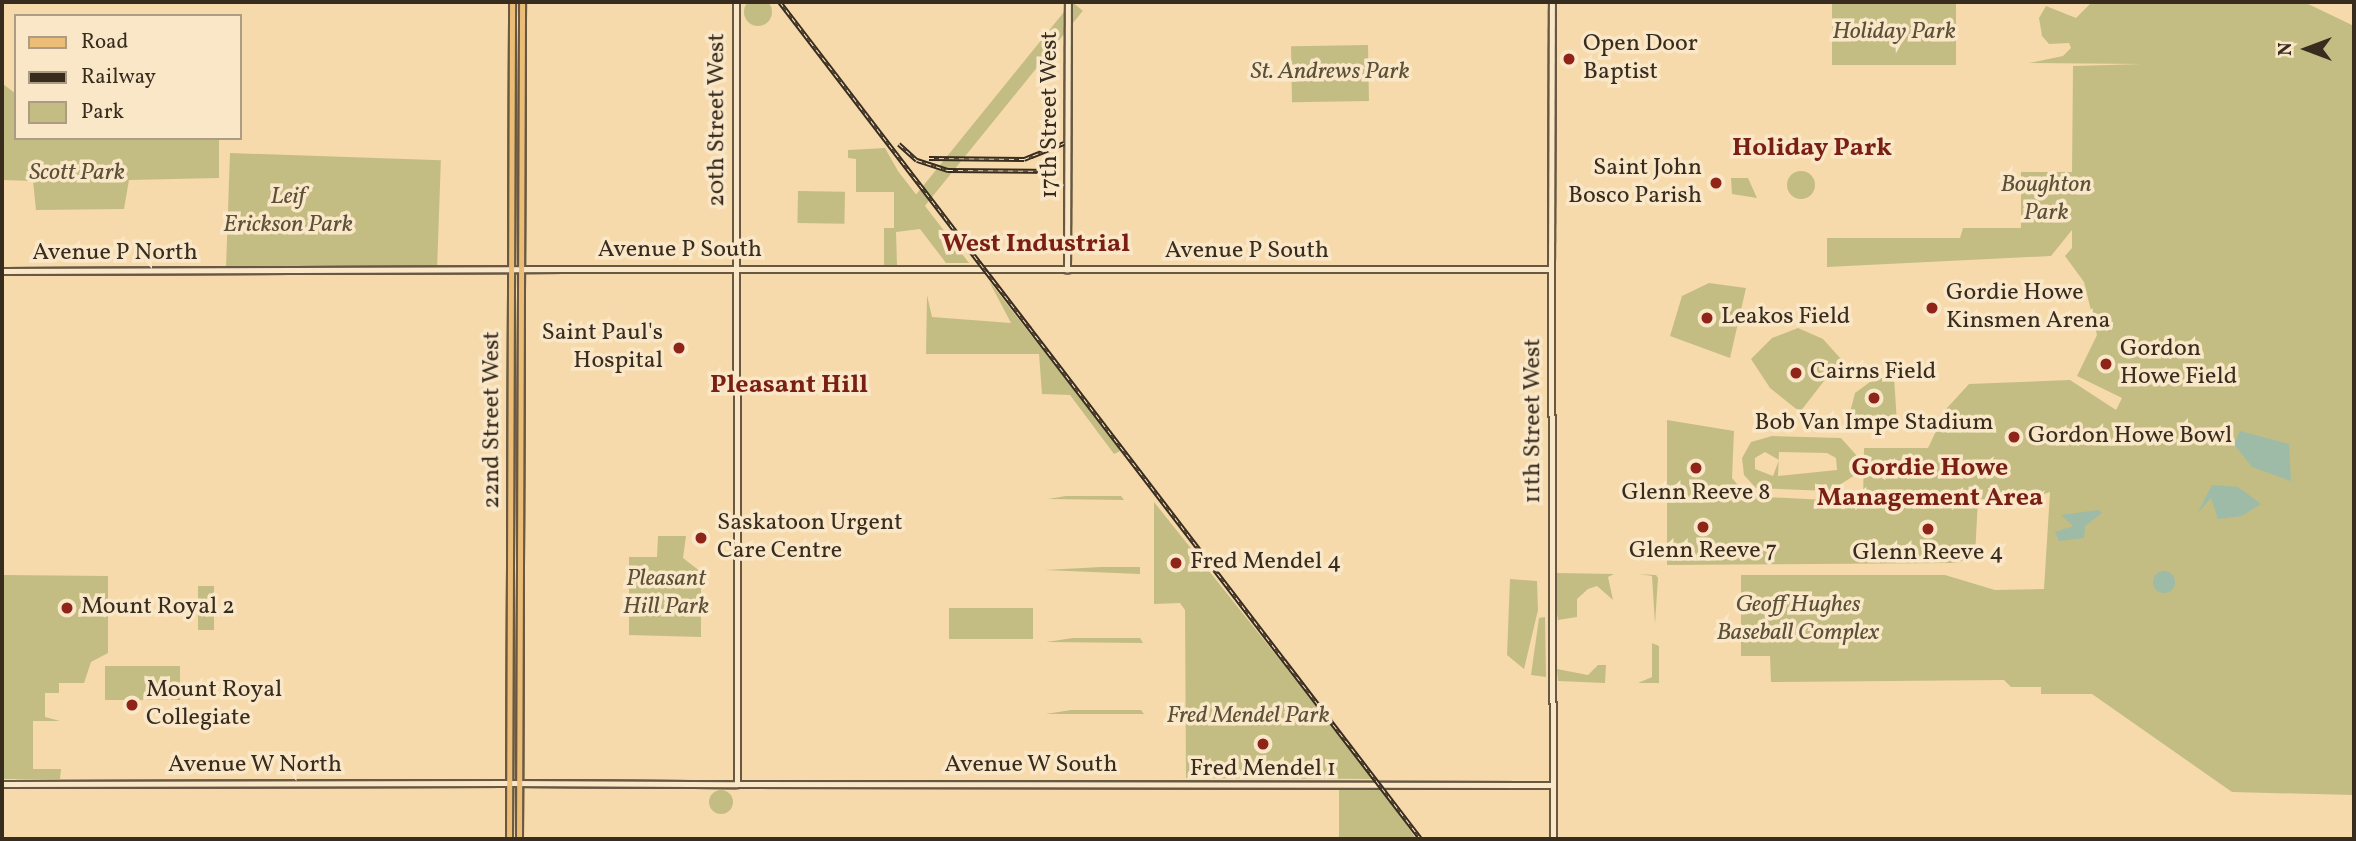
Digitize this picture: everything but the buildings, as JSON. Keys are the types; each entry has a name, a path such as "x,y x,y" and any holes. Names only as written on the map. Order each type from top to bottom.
{"main road":[{"name":"22nd Street West","path":"509,839 512,2"},
{"name":"22nd Street West","path":"519,839 522,2"},
{"name":"20th Street West","path":"736,2 737,784"},
{"name":"Avenue P North","path":"2,271 522,269"},
{"name":"Avenue P South","path":"522,269 1551,269"},
{"name":"11th Street West","path":"1551,269 1553,839"},
{"name":"Avenue W South","path":"509,783 737,784"}],"street":[{"name":"17th Street West","path":"1067,270 1068,2"},
{"name":"11th Street West","path":"1551,269 1552,2"},
{"name":"Avenue W North","path":"2,784 509,783"},
{"name":"Avenue W South","path":"737,784 1553,785"}],"green space":[{"path":"760,-1 768,2 772,12 768,22 758,26 748,22 744,12 748,2"},
{"path":"1072,2 1083,11 921,211 910,203"},
{"name":"Holiday Park","path":"1832,2 1956,2 1956,65 1832,65"},
{"path":"2092,2 2304,2 2354,26 2354,795 2232,792 2092,694 2041,694 2041,687 2011,687 2004,680 1771,682 1770,656 1741,656 1741,575 1945,575 1995,590 2044,589 2050,492 2023,501 1978,499 1975,556 1956,563 1667,565 1667,420 1734,431 1732,478 1747,496 1863,502 1864,448 1928,448 1947,408 1969,384 2070,380 2116,410 2122,398 2077,376 2097,335 2084,282 2065,256 2072,248 2072,230 2051,256 1827,267 1827,238 1960,238 1963,228 2021,228 2021,172 2072,172 2073,66 2142,64 2029,63 2063,56 2071,48 2069,43 2049,44 2042,36 2039,18 2046,6 2076,18"},
{"name":"St. Andrews Park","path":"1368,45 1369,101 1292,102 1291,46"},
{"name":"Scott Park","path":"2,70 3,84 14,92 14,140 219,140 219,178 129,180 124,209 36,210 33,181 2,180"},
{"path":"885,148 898,171 969,263 946,263 920,229 896,232 897,265 884,265 884,228 894,228 894,192 856,192 856,159 848,158 848,150"},
{"name":"Leif Erickson Park","path":"230,153 441,160 437,274 226,267"},
{"path":"1801,171 1811,175 1815,185 1811,195 1801,199 1791,195 1787,185 1791,175"},
{"path":"1731,178 1748,178 1757,198 1732,194"},
{"path":"798,191 845,192 844,224 797,223"},
{"path":"989,281 1122,450 1114,454 1070,395 1042,394 1039,354 926,354 927,295 932,317 1011,323"},
{"name":"Leakos Field","path":"1709,283 1746,288 1730,358 1670,336 1682,296"},
{"name":"Cairns Field","path":"1798,328 1823,339 1841,359 1800,412 1770,388 1751,359 1772,338"},
{"name":"Bob Van Impe Stadium","path":"1894,376 1897,424 1847,424 1855,393 1874,379"},
{"path":"1772,436 1841,438 1858,457 1855,475 1830,491 1756,488 1744,475 1742,458 1751,442","holes":["1765,452 1779,460 1779,452 1827,453 1836,458 1837,470 1778,476 1779,461 1773,476 1755,469 1755,458"]},
{"path":"1066,496 1121,496 1124,500 1048,499"},
{"name":"Fred Mendel Park","path":"1154,502 1375,779 1186,778 1185,610 1180,603 1154,604"},
{"name":"Pleasant Hill Park","path":"658,536 686,536 683,558 701,572 701,637 629,635 629,557 657,557"},
{"path":"1101,567 1140,567 1140,574 1045,570"},
{"path":"1557,573 1614,574 1608,577 1613,600 1597,586 1588,589 1577,599 1577,617 1558,620 1551,578"},
{"path":"1639,574 1656,575 1658,578 1655,624 1652,576"},
{"path":"2,575 108,576 108,653 91,662 84,683 59,683 59,693 45,693 45,717 60,721 33,721 33,769 61,769 60,779 2,779"},
{"path":"1510,579 1537,581 1538,610 1524,669 1507,655"},
{"path":"198,586 214,586 214,630 198,630"},
{"path":"949,608 1033,608 1033,639 949,639"},
{"path":"1545,617 1546,677 1531,675 1539,618"},
{"path":"1073,638 1140,638 1143,643 1046,642"},
{"path":"1652,643 1659,646 1659,683 1638,683 1652,677"},
{"path":"1598,665 1606,665 1605,683 1558,681 1557,669 1588,675"},
{"path":"105,666 180,666 180,700 105,700"},
{"path":"1071,710 1141,710 1144,714 1046,714"},
{"path":"1339,786 1381,787 1416,839 1339,839"},
{"path":"716,790 726,790 733,797 733,807 726,814 716,814 709,807 709,797"}],"shaded area":[{"path":"2240,431 2289,444 2291,481 2252,467 2234,444"},
{"path":"2212,485 2238,487 2261,504 2242,516 2218,519 2211,498 2197,514"},
{"path":"2098,510 2102,513 2085,526 2084,538 2059,541 2055,532 2073,526 2061,515"},
{"path":"2160,571 2168,571 2175,578 2175,586 2168,593 2160,593 2153,586 2153,578"}],"railway":[{"path":"780,2 1421,839"},
{"path":"929,158 1024,159 1064,143"},
{"path":"899,144 917,160 948,170 1054,171"}],"place":[{"name":"Open Door Baptist","path":"1569,59"},
{"name":"Saint John Bosco Parish","path":"1716,183"},
{"name":"Gordie Howe Kinsmen Arena","path":"1932,308"},
{"name":"Leakos Field","path":"1707,318"},
{"name":"Saint Paul's Hospital","path":"679,348"},
{"name":"Gordon Howe Field","path":"2106,364"},
{"name":"Cairns Field","path":"1796,373"},
{"name":"Bob Van Impe Stadium","path":"1874,398"},
{"name":"Gordon Howe Bowl","path":"2014,437"},
{"name":"Glenn Reeve 8","path":"1696,468"},
{"name":"Glenn Reeve 7","path":"1703,527"},
{"name":"Glenn Reeve 4","path":"1928,529"},
{"name":"Saskatoon Urgent Care Centre","path":"701,538"},
{"name":"Fred Mendel 4","path":"1176,563"},
{"name":"Mount Royal 2","path":"67,608"},
{"name":"Mount Royal Collegiate","path":"132,705"},
{"name":"Fred Mendel 1","path":"1263,744"}],"district":[{"name":"Holiday Park","path":"1812,149"},
{"name":"West Industrial","path":"1036,245"},
{"name":"Pleasant Hill","path":"789,386"},
{"name":"Gordie Howe Management Area","path":"1930,484"}],"park label":[{"name":"Boughton Park","path":"2046,200"},
{"name":"Geoff Hughes Baseball Complex","path":"1798,620"}]}
